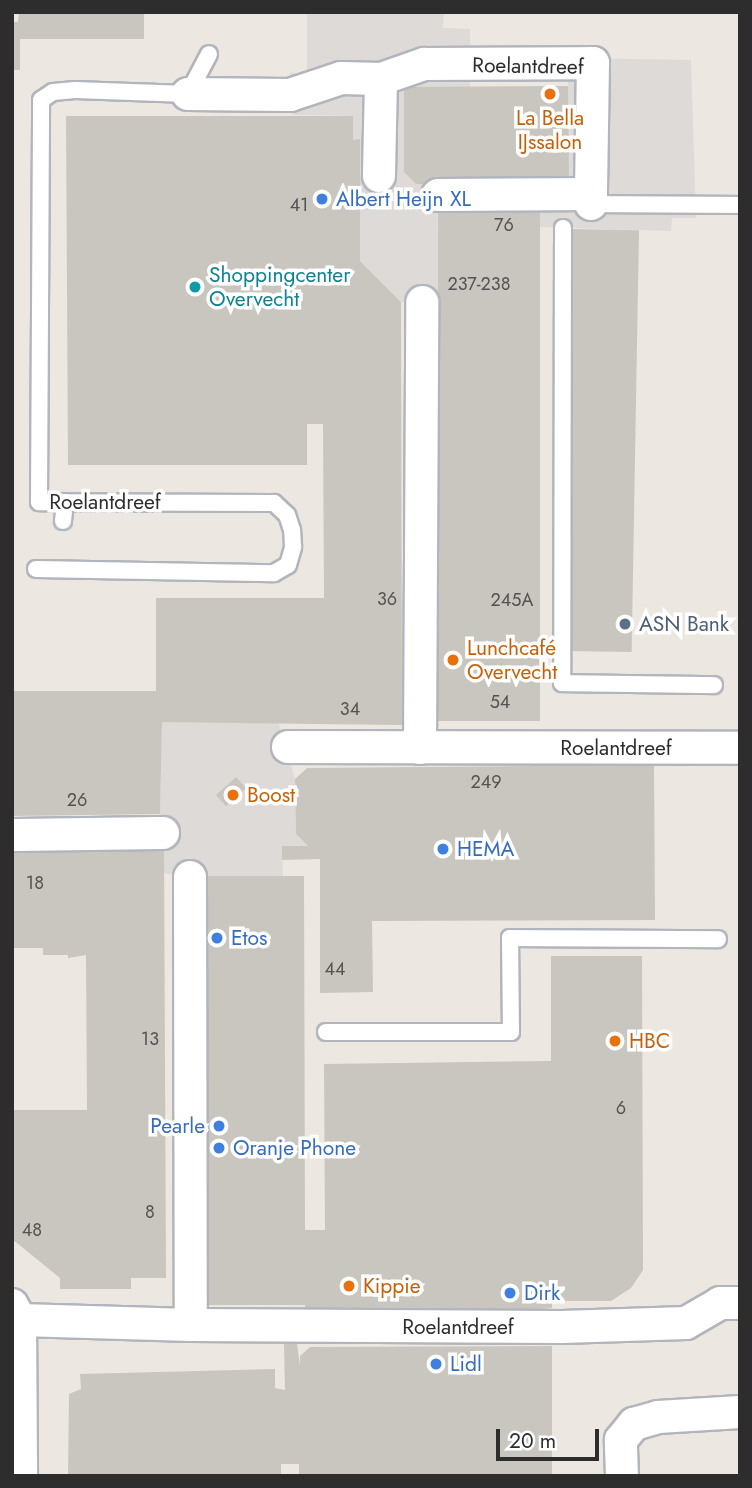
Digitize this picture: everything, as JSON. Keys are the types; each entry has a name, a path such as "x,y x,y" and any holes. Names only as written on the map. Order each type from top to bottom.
{"street":[{"name":"Roelantdreef","path":"188,94 290,95 341,78 381,79 424,64 593,64 591,199"},
{"path":"379,176 381,79"},
{"path":"438,195 591,199"},
{"path":"421,747 422,302"},
{"name":"Roelantdreef","path":"288,747 740,748"},
{"path":"12,835 163,832"},
{"path":"190,877 191,1325"},
{"name":"Roelantdreef","path":"16,1313 191,1325 562,1327 686,1323 730,1303"},
{"path":"16,1313 20,1476"},
{"path":"622,1476 621,1440 634,1424 658,1417 740,1412"}],"lane":[{"path":"188,94 209,54"},
{"name":"Roelantdreef","path":"36,569 274,573 288,565 293,547 287,515 274,503 39,502 41,100 53,92 75,90 188,94"},
{"path":"591,199 740,205"},
{"path":"563,228 562,683 714,685"},
{"path":"64,522 65,502"},
{"path":"326,1032 511,1032 510,938 718,939"}],"shaded area":[{"path":"307,12 444,12 443,28 470,29 470,87 404,87 404,172 417,184 437,184 439,300 401,302 360,261 360,140 353,140 353,116 292,115 290,73 307,73"},
{"path":"567,58 691,60 696,218 672,218 671,231 540,227 540,207 568,86"},
{"path":"278,721 295,779 296,834 308,846 282,846 283,876 190,877 164,873 160,814 162,722"}],"building":[{"path":"19,12 144,12 144,39 20,39 20,70 12,70 12,22 18,22"},
{"path":"568,86 569,184 416,184 404,172 404,87"},
{"path":"66,116 353,116 353,140 360,139 360,261 401,302 402,725 162,722 160,814 12,816 12,691 156,691 156,598 324,598 323,424 307,424 307,465 68,465"},
{"path":"438,207 540,207 540,721 438,721"},
{"path":"573,229 639,230 632,652 566,651"},
{"path":"654,764 655,920 372,921 373,992 320,993 320,859 282,860 282,846 308,846 296,834 295,779 307,768"},
{"path":"236,777 246,788 226,806 216,795"},
{"path":"164,848 166,1278 131,1278 131,1289 60,1289 60,1278 12,1239 12,1110 87,1110 86,955 68,958 68,955 43,955 43,948 12,948 12,849"},
{"path":"202,876 304,876 305,1230 325,1230 324,1064 551,1061 551,956 642,956 643,1270 631,1288 611,1301 552,1301 552,1308 541,1309 305,1309 305,1305 208,1305 208,1206 203,1206"},
{"path":"284,1344 297,1344 300,1366 300,1356 310,1347 552,1346 552,1476 299,1476 299,1464 281,1464 281,1476 68,1476 69,1394 81,1389 80,1374 275,1369 275,1388 285,1390"}],"place":[{"name":"La Bella IJssalon","path":"550,94"},
{"name":"Albert Heijn XL","path":"322,199"},
{"name":"Shoppingcenter Overvecht","path":"195,287"},
{"name":"ASN Bank","path":"625,624"},
{"name":"Lunchcafé Overvecht","path":"453,660"},
{"name":"Boost","path":"233,795"},
{"name":"HEMA","path":"443,849"},
{"name":"Etos","path":"217,938"},
{"name":"HBC","path":"615,1041"},
{"name":"Pearle","path":"219,1126"},
{"name":"Oranje Phone","path":"219,1148"},
{"name":"Kippie","path":"349,1286"},
{"name":"Dirk","path":"510,1293"},
{"name":"Lidl","path":"436,1364"}]}
